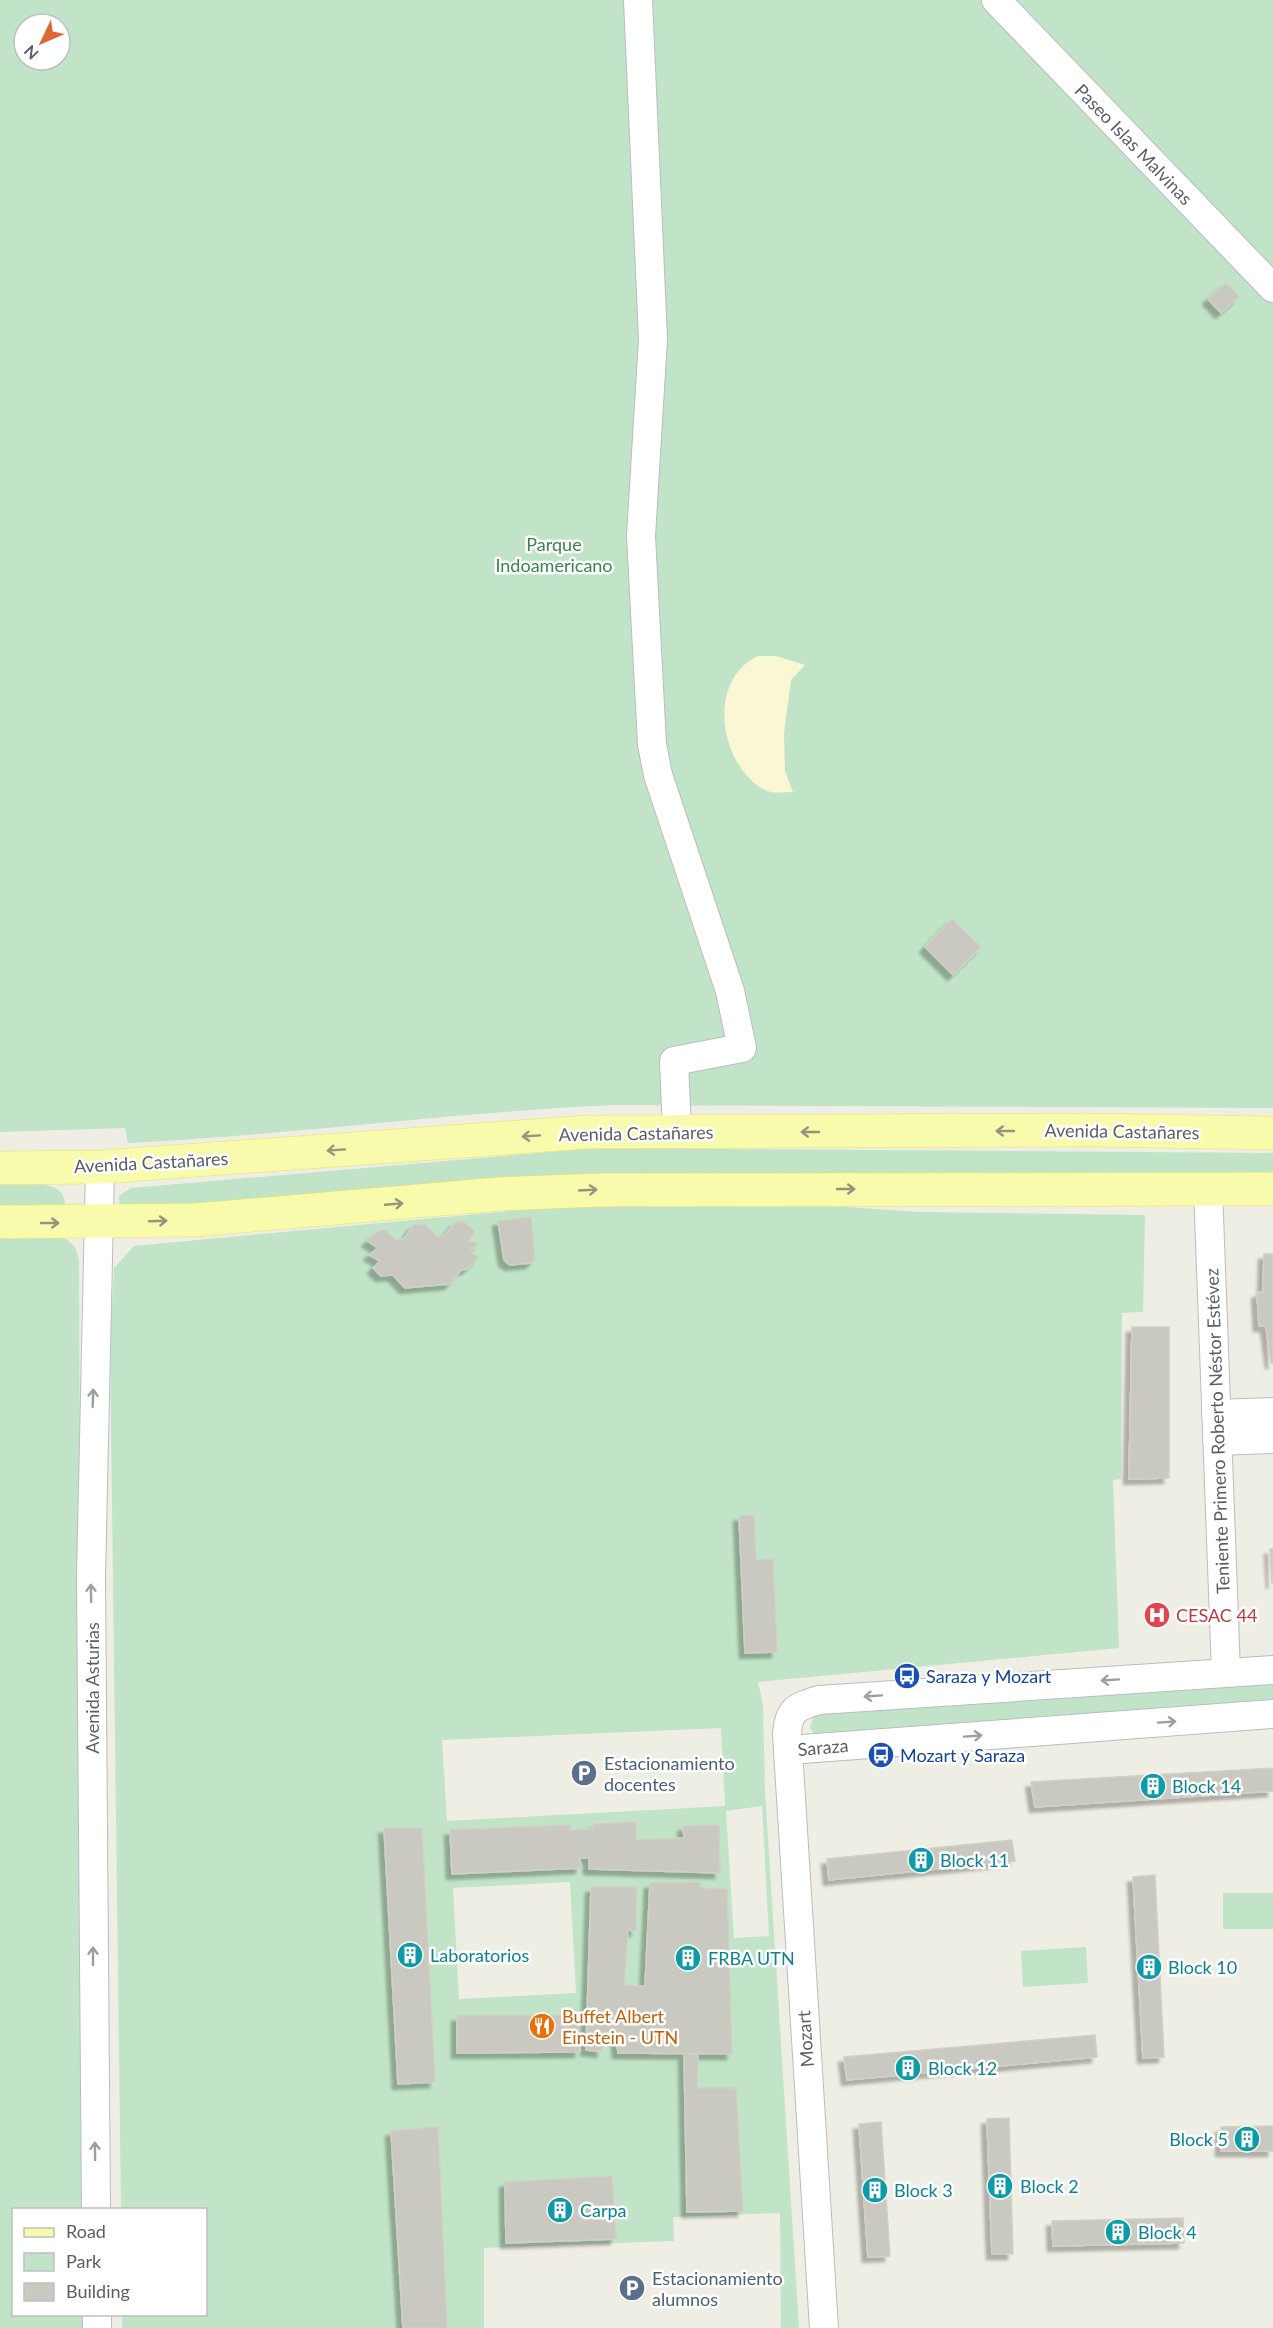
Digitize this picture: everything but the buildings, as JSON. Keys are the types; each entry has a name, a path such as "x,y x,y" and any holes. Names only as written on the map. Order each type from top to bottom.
{"main road":[{"name":"Avenida Castañares","path":"0,1168 100,1167 588,1132 1089,1130 1273,1133"},
{"path":"0,1222 99,1223 195,1220 499,1194 598,1190 1273,1189"}],"street":[{"path":"638,0 653,339 641,536 652,744 658,775 730,991 742,1048 674,1061 676,1132"},
{"name":"Paseo Islas Malvinas","path":"996,0 1273,288"},
{"name":"Avenida Asturias","path":"96,2208 91,1567 100,1167"},
{"name":"Teniente Primero Roberto Néstor Estévez","path":"1208,1188 1226,1673"},
{"path":"1217,1427 1273,1412"},
{"path":"1217,1427 1273,1439"},
{"name":"Saraza","path":"1273,1670 819,1700 794,1709 788,1719 789,1750 1273,1714"},
{"name":"Mozart","path":"789,1750 824,2328"}],"green space":[{"name":"Parque Indoamericano","path":"0,0 1273,0 1273,1108 616,1105 128,1143 125,1128 0,1132"},
{"path":"596,1148 1273,1153 1273,1182 120,1211 119,1196 131,1188"},
{"path":"31,1184 52,1187 60,1191 64,1198 64,1209 0,1216 0,1185"},
{"path":"728,1199 920,1212 1145,1215 1143,1312 1122,1313 1121,1479 1113,1480 1119,1648 758,1682 763,1705 765,1791 799,2328 781,2328 780,2213 673,2217 674,2241 484,2248 484,2328 447,2328 438,2127 391,2132 403,2328 122,2328 122,2316 207,2316 207,2208 121,2208 110,1345 114,1268 134,1246 541,1208","holes":["531,1217 535,1259 531,1263 510,1265 504,1260 498,1221","424,1224 437,1237 445,1235 477,1244 470,1250 478,1258 467,1269 461,1270 449,1284 405,1288 393,1275 381,1276 373,1268 380,1261 369,1255 378,1248 367,1241 379,1231 385,1230 396,1240 404,1239 414,1225","754,1515 756,1560 773,1559 777,1652 745,1653 739,1516","721,1728 725,1806 447,1821 442,1740","762,1806 769,1936 734,1938 726,1811","635,1822 636,1840 684,1838 684,1826 718,1825 720,1873 590,1869 589,1858 580,1858 580,1868 453,1874 451,1830 570,1825 570,1830 593,1829 593,1823","422,1828 435,2082 398,2084 384,1829","570,1882 576,1993 459,1999 453,1888","699,1882 700,1888 727,1889 732,2053 698,2054 697,2088 736,2088 742,2211 687,2212 684,2054 618,2053 616,2034 604,2033 602,2052 586,2050 591,1887 637,1887 636,1930 628,1930 624,1985 645,1986 650,1883","570,2015 571,2024 579,2024 580,2051 457,2053 457,2016","612,2176 616,2238 507,2242 506,2182"]},
{"path":"36,1233 48,1234 69,1241 76,1249 79,1261 83,2208 12,2208 12,2316 83,2316 83,2328 0,2328 0,1235"},
{"path":"1273,1679 1273,1708 821,1738 813,1733 810,1726 816,1712"},
{"path":"1223,1893 1273,1893 1273,1929 1223,1929"},
{"path":"1086,1947 1088,1983 1023,1987 1021,1951"}],"sand":[{"path":"758,656 776,656 805,665 791,680 784,733 785,771 793,792 768,791 749,778 737,762 729,743 725,723 725,703 731,684 741,668"}],"place":[{"name":"CESAC 44","path":"1157,1615"},
{"name":"Saraza y Mozart","path":"907,1676"},
{"name":"Mozart y Saraza","path":"881,1755"},
{"name":"Estacionamiento docentes","path":"584,1773"},
{"name":"Block 14","path":"1153,1786"},
{"name":"Block 11","path":"921,1860"},
{"name":"Laboratorios","path":"410,1955"},
{"name":"FRBA UTN","path":"688,1958"},
{"name":"Block 10","path":"1149,1967"},
{"name":"Buffet Albert Einstein - UTN","path":"542,2026"},
{"name":"Block 12","path":"908,2068"},
{"name":"Block 5","path":"1247,2139"},
{"name":"Block 2","path":"1000,2186"},
{"name":"Block 3","path":"875,2190"},
{"name":"Carpa","path":"560,2210"},
{"name":"Block 4","path":"1118,2232"},
{"name":"Estacionamiento alumnos","path":"632,2288"}]}
